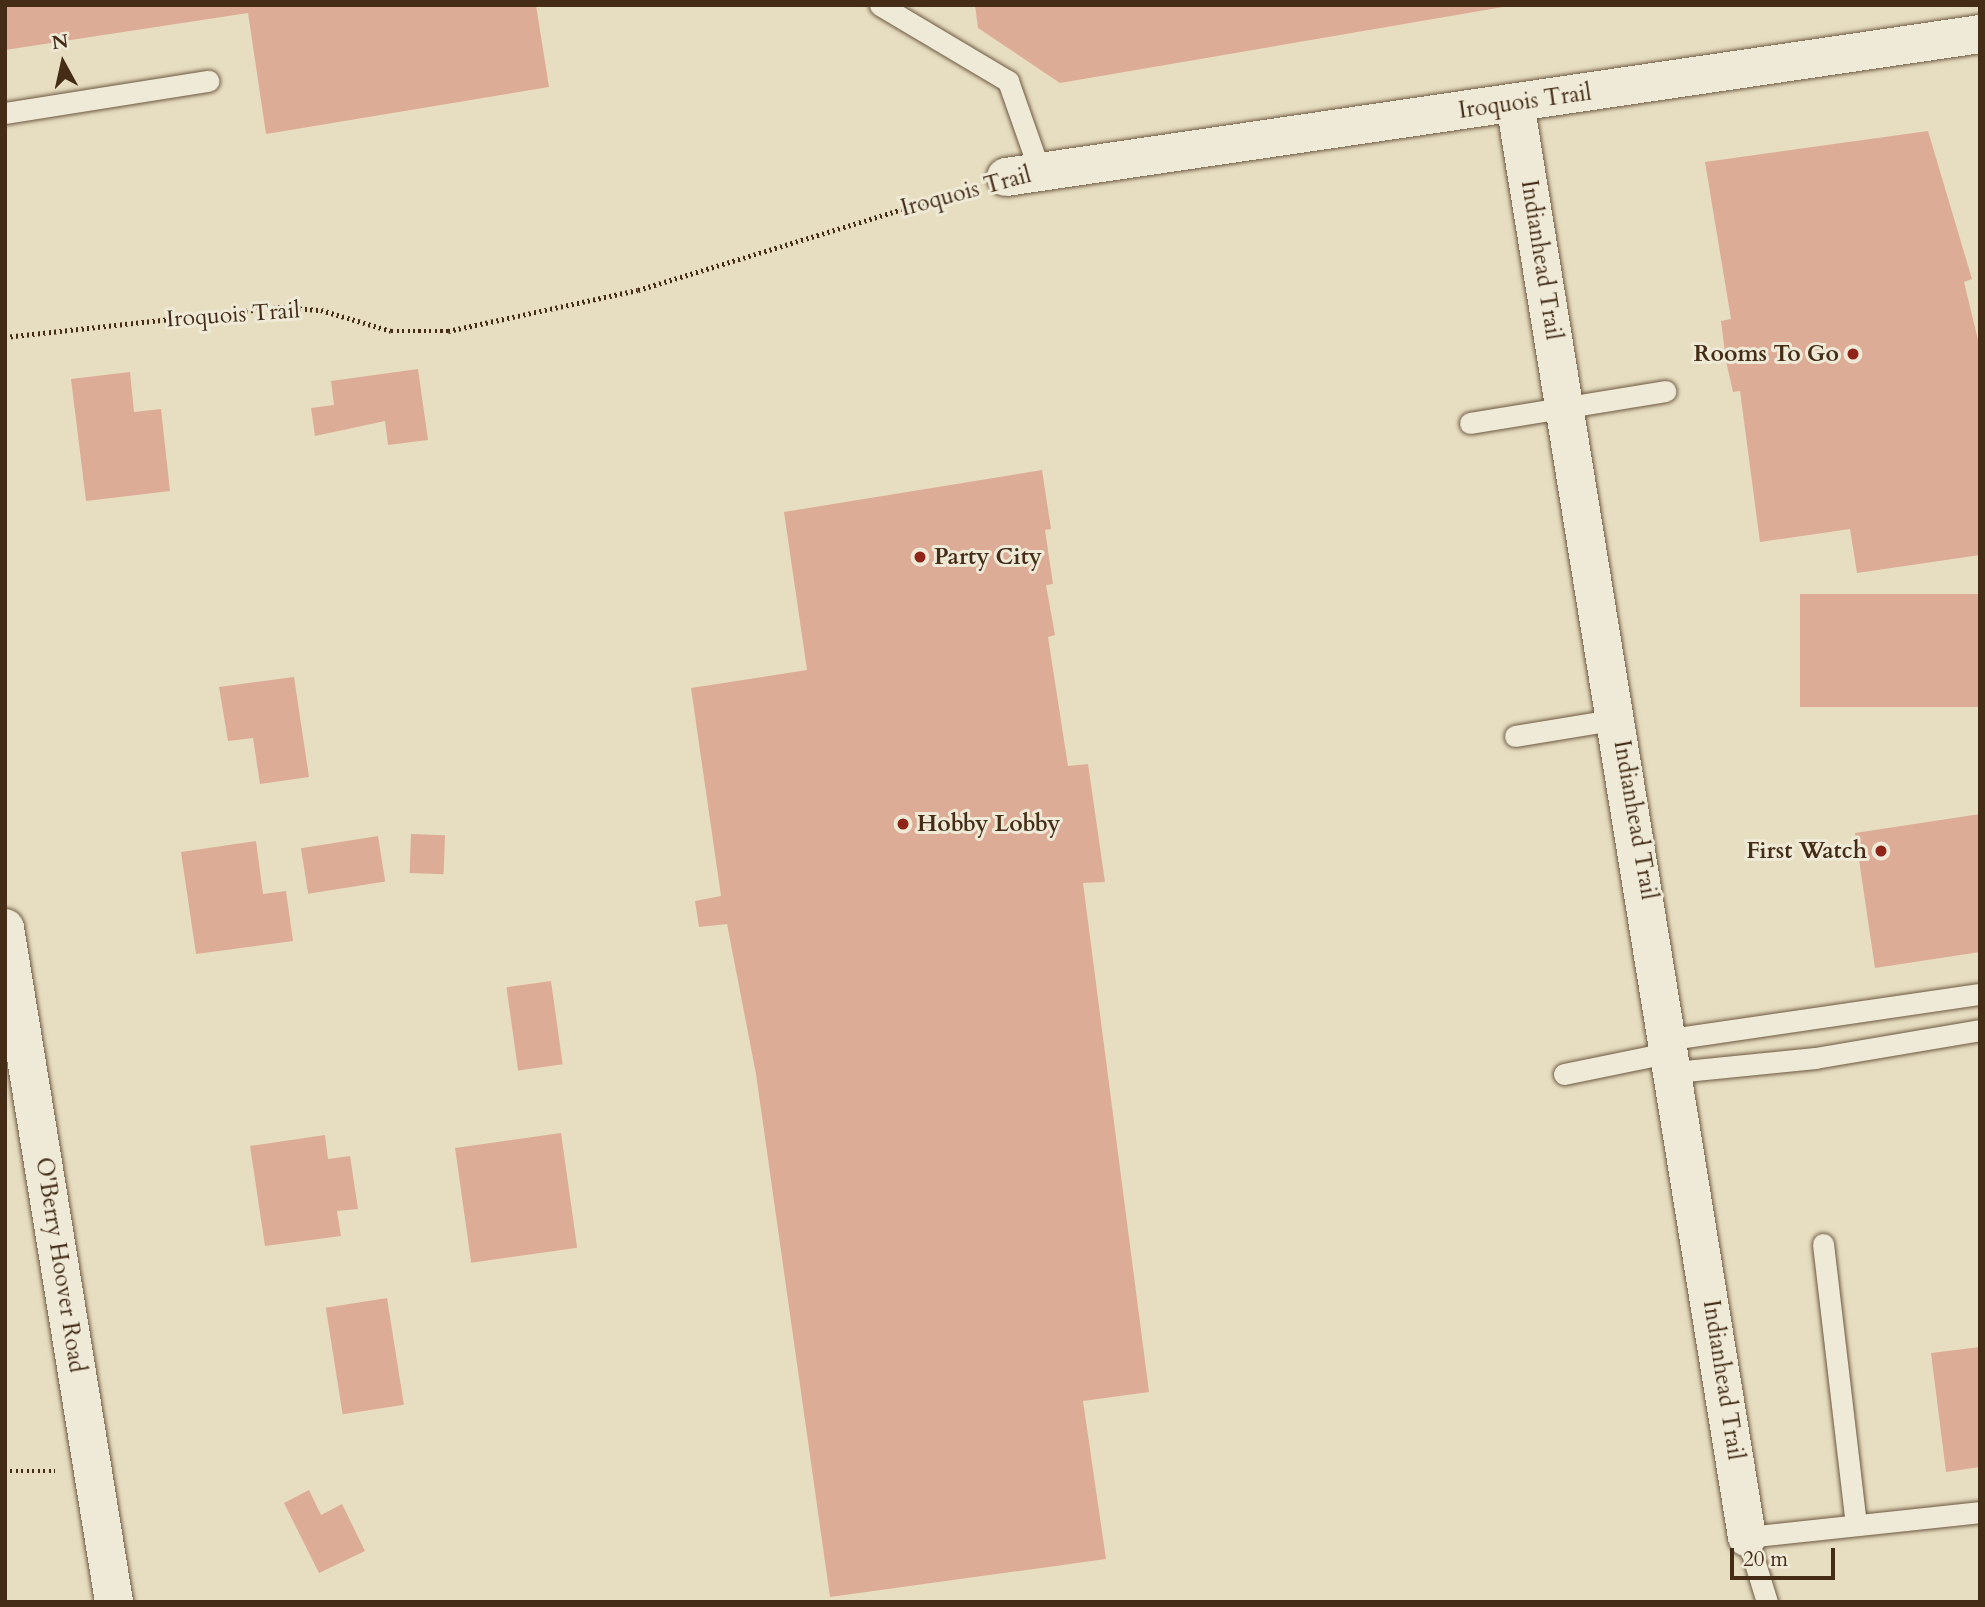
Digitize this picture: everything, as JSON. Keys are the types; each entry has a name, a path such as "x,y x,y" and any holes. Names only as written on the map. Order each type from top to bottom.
{"street":[{"name":"Iroquois Trail","path":"1023,175 1980,34"},
{"name":"Indianhead Trail","path":"1515,103 1673,1055 1747,1537"},
{"name":"O'Berry Hoover Road","path":"5,928 114,1602"}],"lane":[{"path":"880,5 1008,81 1023,175"},
{"path":"5,113 208,80"},
{"path":"1470,423 1565,402 1665,391"},
{"path":"1515,736 1618,719"},
{"path":"1564,1074 1980,994"},
{"path":"1673,1055 1815,1058 1980,1030"},
{"path":"1822,1244 1856,1524"},
{"path":"1767,1602 1747,1537 1980,1512"}],"path":[{"name":"Iroquois Trail","path":"5,337 283,307 321,310 391,331 449,331 638,290 1023,175"},
{"path":"5,1471 94,1471"}],"building":[{"path":"5,5 536,5 549,87 266,134 248,13 5,50"},
{"path":"975,5 1503,7 1060,83 978,28"},
{"name":"Rooms To Go","path":"1928,131 1972,279 1964,282 1980,348 1980,555 1857,573 1850,529 1760,542 1740,391 1733,392 1726,361 1721,321 1731,319 1705,162"},
{"path":"418,369 428,440 388,445 385,421 315,436 311,408 334,405 331,381"},
{"path":"130,372 134,412 161,409 170,491 86,501 71,379"},
{"path":"1042,470 1051,529 1045,530 1053,584 1046,585 1055,635 1048,637 1068,766 1088,764 1105,882 1083,883 1149,1392 1083,1401 1106,1559 830,1597 756,1074 727,924 699,927 695,901 721,896 691,688 807,670 784,512"},
{"path":"1800,594 1980,594 1980,707 1800,707"},
{"path":"294,677 309,777 260,784 253,738 228,741 219,687"},
{"path":"1980,814 1980,952 1875,968 1855,833"},
{"path":"411,834 445,835 444,874 410,873"},
{"path":"378,836 385,881 308,894 301,848"},
{"path":"256,841 263,894 286,891 293,941 196,954 181,852"},
{"path":"551,981 563,1064 518,1070 506,987"},
{"path":"561,1133 577,1248 471,1263 455,1148"},
{"path":"325,1135 328,1159 350,1156 358,1209 337,1211 341,1236 265,1246 250,1146"},
{"path":"387,1298 404,1405 343,1414 326,1308"},
{"path":"1980,1347 1980,1467 1946,1472 1931,1353"},
{"path":"309,1490 321,1515 342,1504 365,1551 319,1573 284,1503"}],"place":[{"name":"Rooms To Go","path":"1853,354"},
{"name":"Party City","path":"920,557"},
{"name":"Hobby Lobby","path":"903,824"},
{"name":"First Watch","path":"1881,851"}]}
